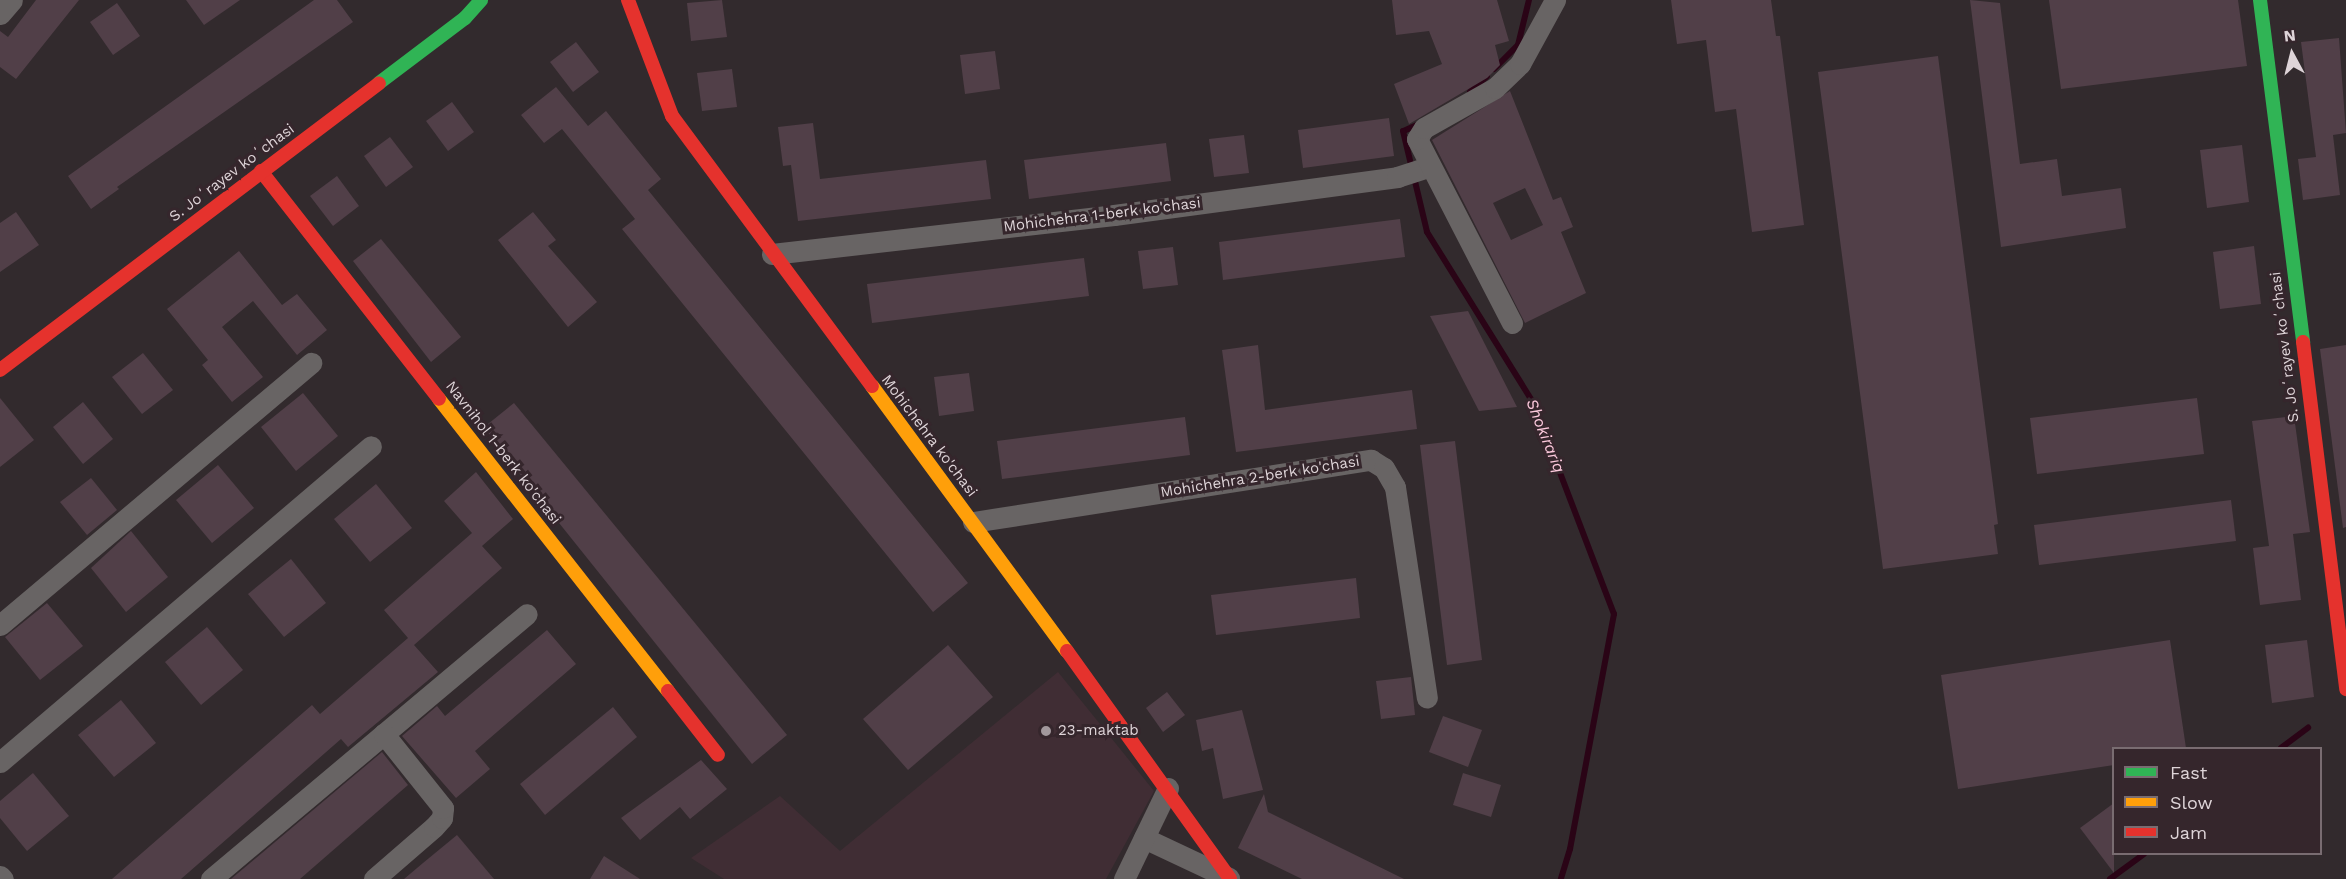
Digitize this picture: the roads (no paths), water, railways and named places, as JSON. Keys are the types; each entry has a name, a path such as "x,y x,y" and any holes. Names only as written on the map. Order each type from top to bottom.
{"street":[{"path":"0,14 12,0"},
{"name":"S. Joʻrayev koʻchasi","path":"0,370 465,18 480,0"},
{"name":"Mohichehra ko'chasi","path":"628,0 672,116 772,254 973,522 1168,789 1230,879"},
{"path":"1512,323 1419,145 1418,133 1495,88 1520,64 1555,0"},
{"name":"S. Joʻrayev koʻchasi","path":"2260,0 2346,689"},
{"name":"Mohichehra 1-berk ko'chasi","path":"772,254 1126,214 1397,177 1430,166"},
{"name":"Navnihol 1-berk ko'chasi","path":"261,171 718,755"},
{"path":"0,625 311,363"},
{"path":"0,762 371,446"},
{"name":"Mohichehra 2-berk ko'chasi","path":"973,522 1371,460 1384,468 1395,487 1426,698"},
{"path":"211,879 527,614"},
{"path":"374,879 435,827 442,818 443,808 384,734"},
{"path":"1124,879 1168,789"},
{"path":"1144,838 1230,879"}],"waterway":[{"name":"Shokirariq","path":"1494,69 1518,45 1529,0"},
{"name":"Shokirariq","path":"1470,92 1487,76"},
{"name":"Shokirariq","path":"1419,124 1403,131 1427,232 1533,402 1614,614 1570,849 1561,879"},
{"path":"2282,747 2308,728"},
{"path":"2110,879 2143,855"}],"place":[{"name":"23-maktab","path":"1046,731"}]}
